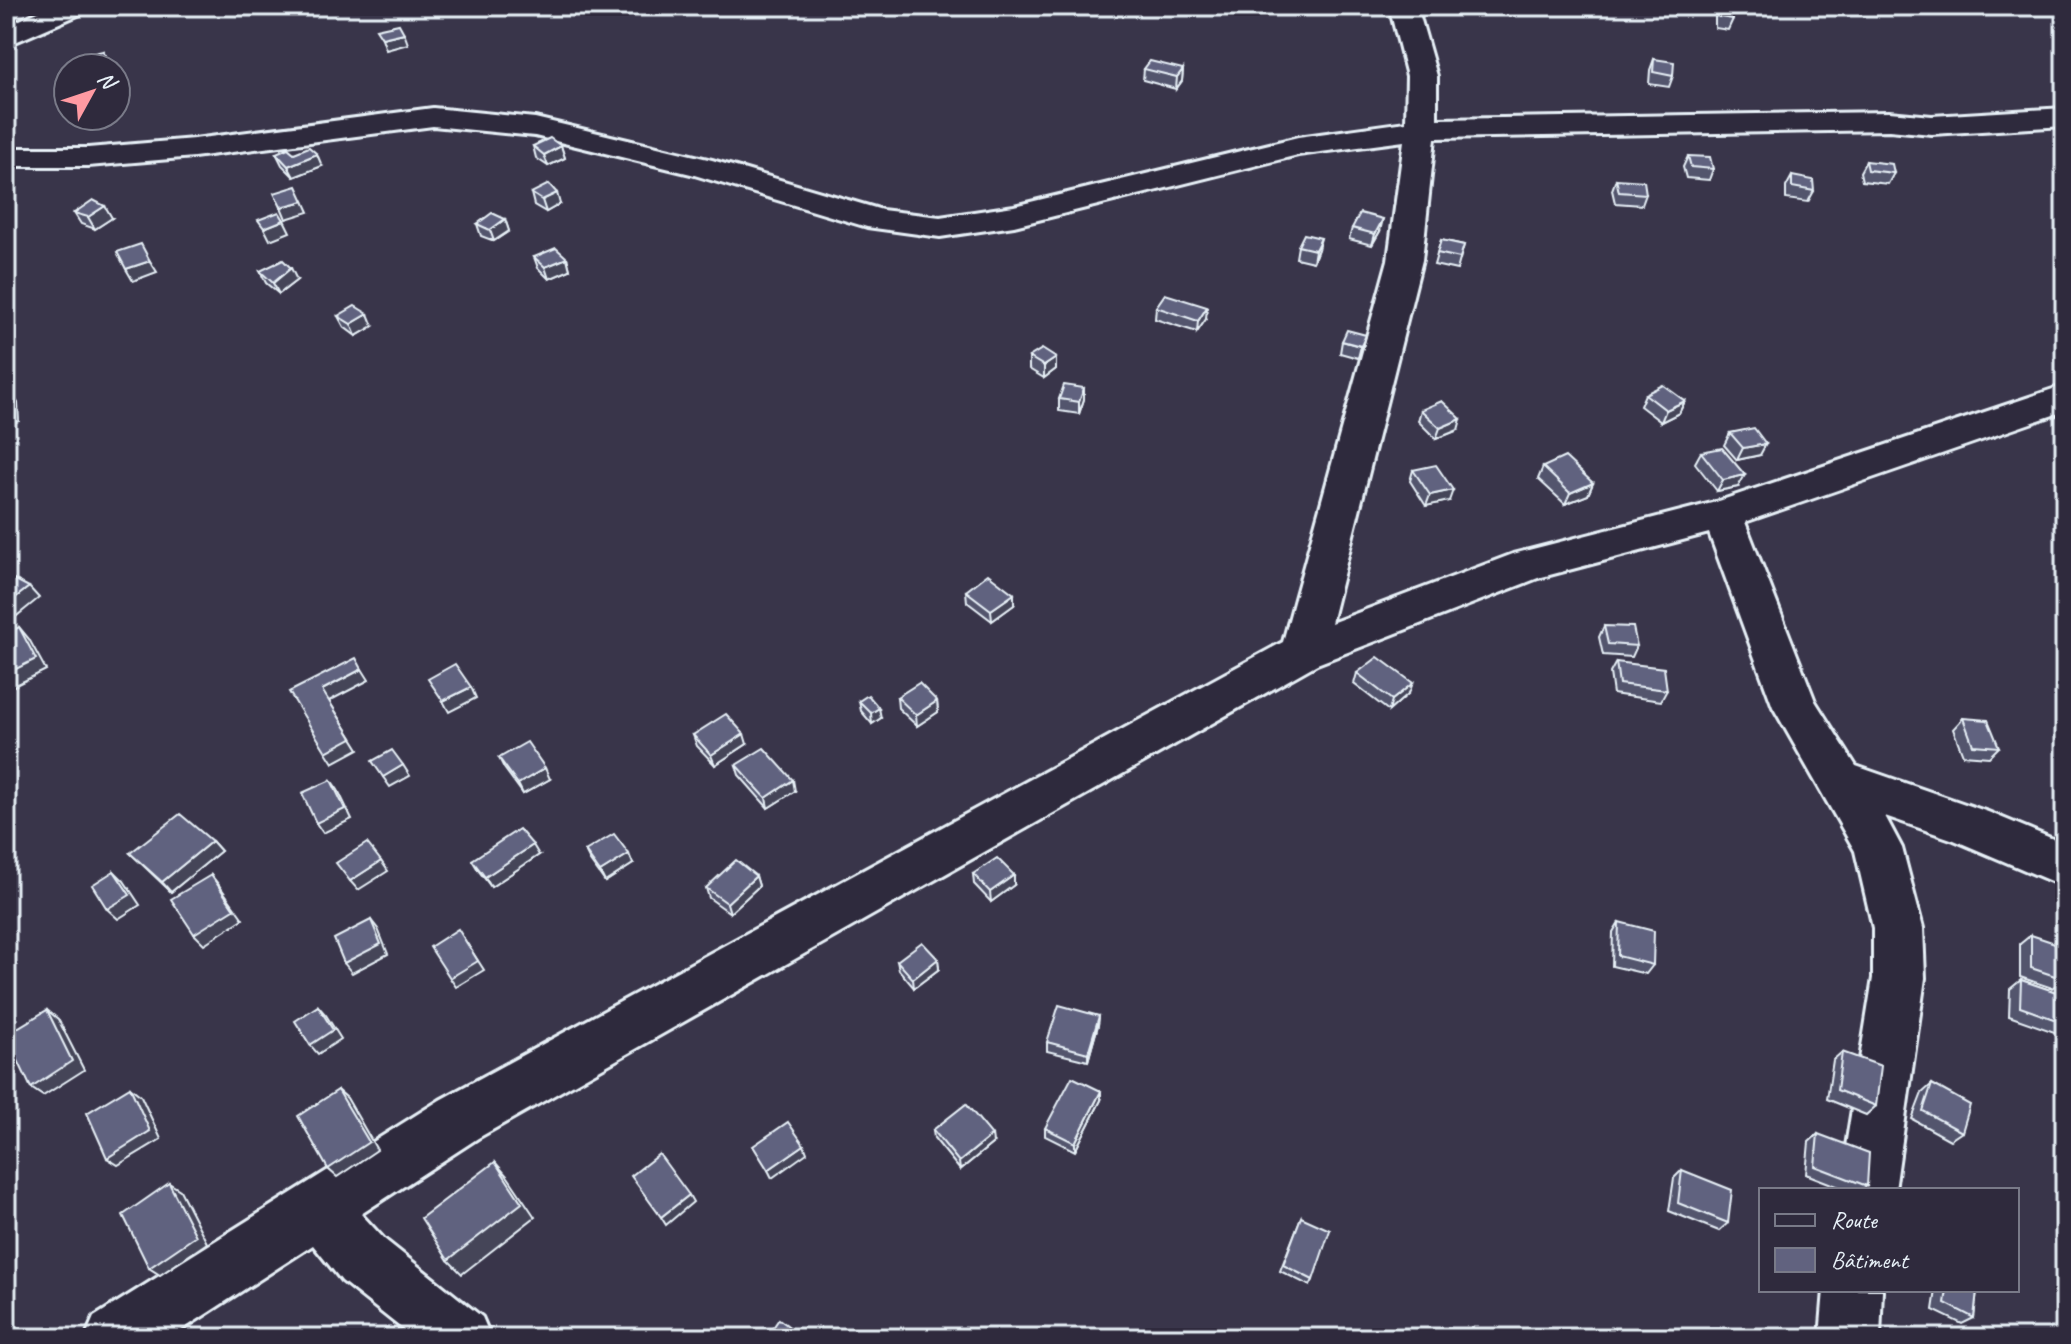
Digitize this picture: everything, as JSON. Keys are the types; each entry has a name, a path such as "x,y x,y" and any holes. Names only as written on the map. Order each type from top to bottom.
{"street":[{"path":"6,37 75,6"},
{"path":"1302,652 1405,260 1421,129 1422,76 1403,6"},
{"path":"6,157 88,157 194,148 433,117 535,127 701,167 879,220 940,227 1014,216 1298,146 1421,129 1889,121 1932,125 2065,117"},
{"path":"115,1338 459,1119 1302,652 1528,565 1722,515 2065,398"},
{"path":"1722,515 1795,707 1878,848 1898,928 1899,978 1867,1188"},
{"path":"1840,780 1971,826 2065,866"},
{"path":"319,1208 363,1260 461,1338"},
{"path":"1850,1338 1853,1292"}],"building":[{"path":"1719,6 1733,8 1733,19 1719,17"},
{"path":"399,24 404,33 382,38 376,29"},
{"path":"1654,59 1674,62 1673,76 1653,72"},
{"path":"1150,61 1183,69 1177,77 1144,69"},
{"path":"550,138 561,146 544,155 533,146"},
{"path":"309,147 317,154 288,166 276,153 288,148 294,153"},
{"path":"1688,156 1710,157 1713,169 1691,167"},
{"path":"1866,161 1892,164 1894,173 1868,170"},
{"path":"1792,176 1813,180 1814,191 1792,187"},
{"path":"1616,179 1644,181 1646,194 1619,192"},
{"path":"549,184 557,193 542,200 531,193"},
{"path":"297,186 304,201 281,207 274,193"},
{"path":"93,200 105,206 88,217 74,213"},
{"path":"279,212 284,220 264,228 258,220"},
{"path":"492,213 505,219 490,230 477,224"},
{"path":"1360,213 1383,219 1375,234 1352,228"},
{"path":"1304,234 1321,238 1315,250 1298,246"},
{"path":"1441,240 1464,245 1460,258 1437,253"},
{"path":"141,244 150,261 126,269 117,252"},
{"path":"556,248 567,258 545,267 534,257"},
{"path":"283,260 291,268 273,283 260,271"},
{"path":"1165,294 1207,307 1198,321 1156,307"},
{"path":"355,306 368,314 351,324 338,316"},
{"path":"1347,330 1366,335 1361,346 1342,341"},
{"path":"1042,349 1056,358 1044,366 1029,357"},
{"path":"1064,385 1084,388 1079,402 1059,399"},
{"path":"1663,385 1685,401 1666,410 1645,394"},
{"path":"10,391 11,410 6,411 6,392"},
{"path":"1442,401 1461,419 1440,428 1421,410"},
{"path":"1754,428 1766,444 1743,448 1730,433"},
{"path":"1722,448 1745,475 1723,480 1701,452"},
{"path":"1565,457 1593,483 1570,493 1543,467"},
{"path":"1436,465 1453,490 1430,495 1413,470"},
{"path":"988,574 1014,594 991,610 966,591"},
{"path":"6,575 29,587 6,605"},
{"path":"1604,626 1633,627 1637,646 1608,644"},
{"path":"19,627 36,659 6,674 6,634"},
{"path":"1378,657 1413,683 1392,700 1357,673"},
{"path":"356,658 362,669 322,690 352,738 326,752 289,692"},
{"path":"1616,662 1664,668 1667,690 1619,684"},
{"path":"455,664 471,687 443,701 428,679"},
{"path":"919,683 937,701 916,715 897,697"},
{"path":"868,695 879,708 871,713 859,701"},
{"path":"726,714 744,734 711,755 693,735"},
{"path":"1963,718 1988,720 1999,747 1973,745"},
{"path":"527,742 545,768 518,784 499,758"},
{"path":"764,748 793,780 766,798 736,765"},
{"path":"392,750 403,765 383,777 372,761"},
{"path":"331,780 345,809 316,823 302,793"},
{"path":"180,814 212,841 162,882 130,853"},
{"path":"519,829 533,845 485,877 472,860"},
{"path":"614,834 629,854 600,872 585,851"},
{"path":"367,843 381,861 350,881 336,863"},
{"path":"997,858 1014,875 990,892 973,874"},
{"path":"736,860 756,876 727,903 706,888"},
{"path":"114,871 130,895 107,909 92,885"},
{"path":"211,875 234,909 194,934 171,899"},
{"path":"371,920 381,944 344,963 334,939"},
{"path":"1619,922 1654,931 1653,965 1618,956"},
{"path":"458,929 478,961 450,978 430,947"},
{"path":"2031,935 2064,946 2064,979 2031,968"},
{"path":"922,942 938,959 913,979 897,961"},
{"path":"2021,980 2065,995 2065,1023 2020,1007"},
{"path":"1059,1005 1099,1016 1088,1053 1047,1042"},
{"path":"318,1006 333,1030 310,1045 295,1021"},
{"path":"47,1010 72,1061 31,1088 6,1035"},
{"path":"1842,1052 1881,1066 1876,1106 1837,1090"},
{"path":"1072,1077 1101,1091 1075,1143 1045,1128"},
{"path":"1932,1084 1970,1105 1962,1132 1923,1111"},
{"path":"130,1087 150,1131 107,1158 87,1113"},
{"path":"338,1090 369,1142 328,1169 298,1116"},
{"path":"966,1104 992,1135 959,1162 933,1130"},
{"path":"788,1122 804,1145 768,1170 753,1146"},
{"path":"1818,1134 1869,1153 1867,1186 1815,1166"},
{"path":"659,1154 689,1195 661,1217 631,1176"},
{"path":"495,1162 522,1203 448,1260 421,1218"},
{"path":"1682,1170 1732,1190 1728,1223 1678,1203"},
{"path":"169,1183 196,1236 149,1268 123,1215"},
{"path":"1301,1217 1330,1230 1313,1280 1283,1265"},
{"path":"1947,1292 1977,1292 1974,1318 1945,1303"},
{"path":"779,1319 804,1338 766,1338"}]}
